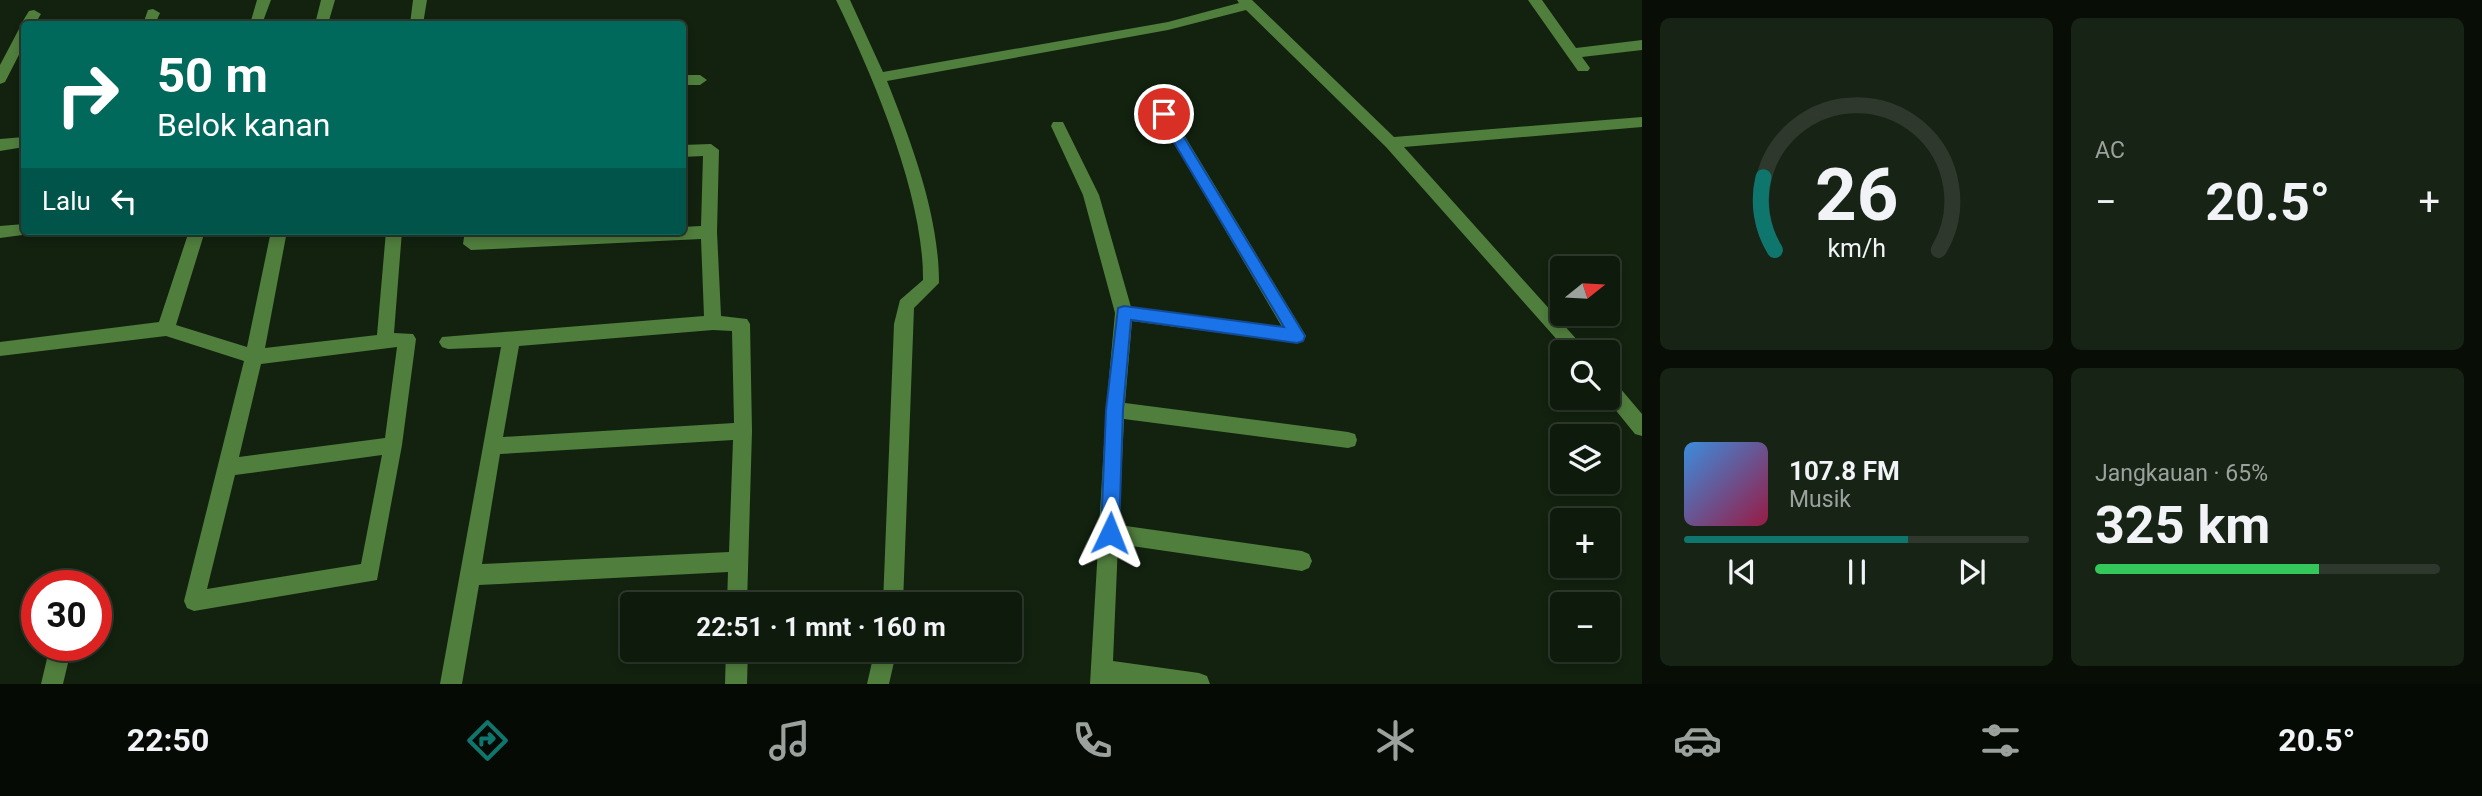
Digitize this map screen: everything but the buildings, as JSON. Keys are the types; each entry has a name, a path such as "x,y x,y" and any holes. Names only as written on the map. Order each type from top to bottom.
{"street":[{"path":"257,21 264,0"},
{"path":"323,21 328,0"},
{"path":"417,21 420,0"},
{"path":"844,0 879,78 907,153 932,258 931,283 906,305 903,324 893,592"},
{"path":"1535,0 1583,68"},
{"path":"879,78 1168,26 1246,3 1391,143 1567,340"},
{"path":"0,79 21,38"},
{"path":"1572,53 1642,46"},
{"path":"686,80 700,80"},
{"path":"1124,313 1297,336 1164,114"},
{"path":"1391,143 1642,122"},
{"path":"1058,126 1091,195 1124,313 1115,410 1101,677 1199,684"},
{"path":"0,145 21,142"},
{"path":"686,151 711,150 709,232 713,323"},
{"path":"0,232 21,230"},
{"path":"686,233 709,232"},
{"path":"166,329 196,235"},
{"path":"0,349 166,329 254,357 407,339 393,445 370,573 194,601 254,357 278,235"},
{"path":"385,341 395,235"},
{"path":"472,235 471,244 650,235"},
{"path":"448,342 713,323 741,324 743,431 737,592"},
{"path":"451,684 511,339"},
{"path":"1620,401 1642,428"},
{"path":"1115,410 1348,440"},
{"path":"491,446 743,431"},
{"path":"228,467 393,445"},
{"path":"1110,533 1302,561"},
{"path":"470,575 737,562"},
{"path":"52,684 57,661"},
{"path":"736,684 737,662"},
{"path":"878,684 883,662"}],"route":[{"path":"1110,533 1115,410 1124,313 1297,336 1164,114"}]}
